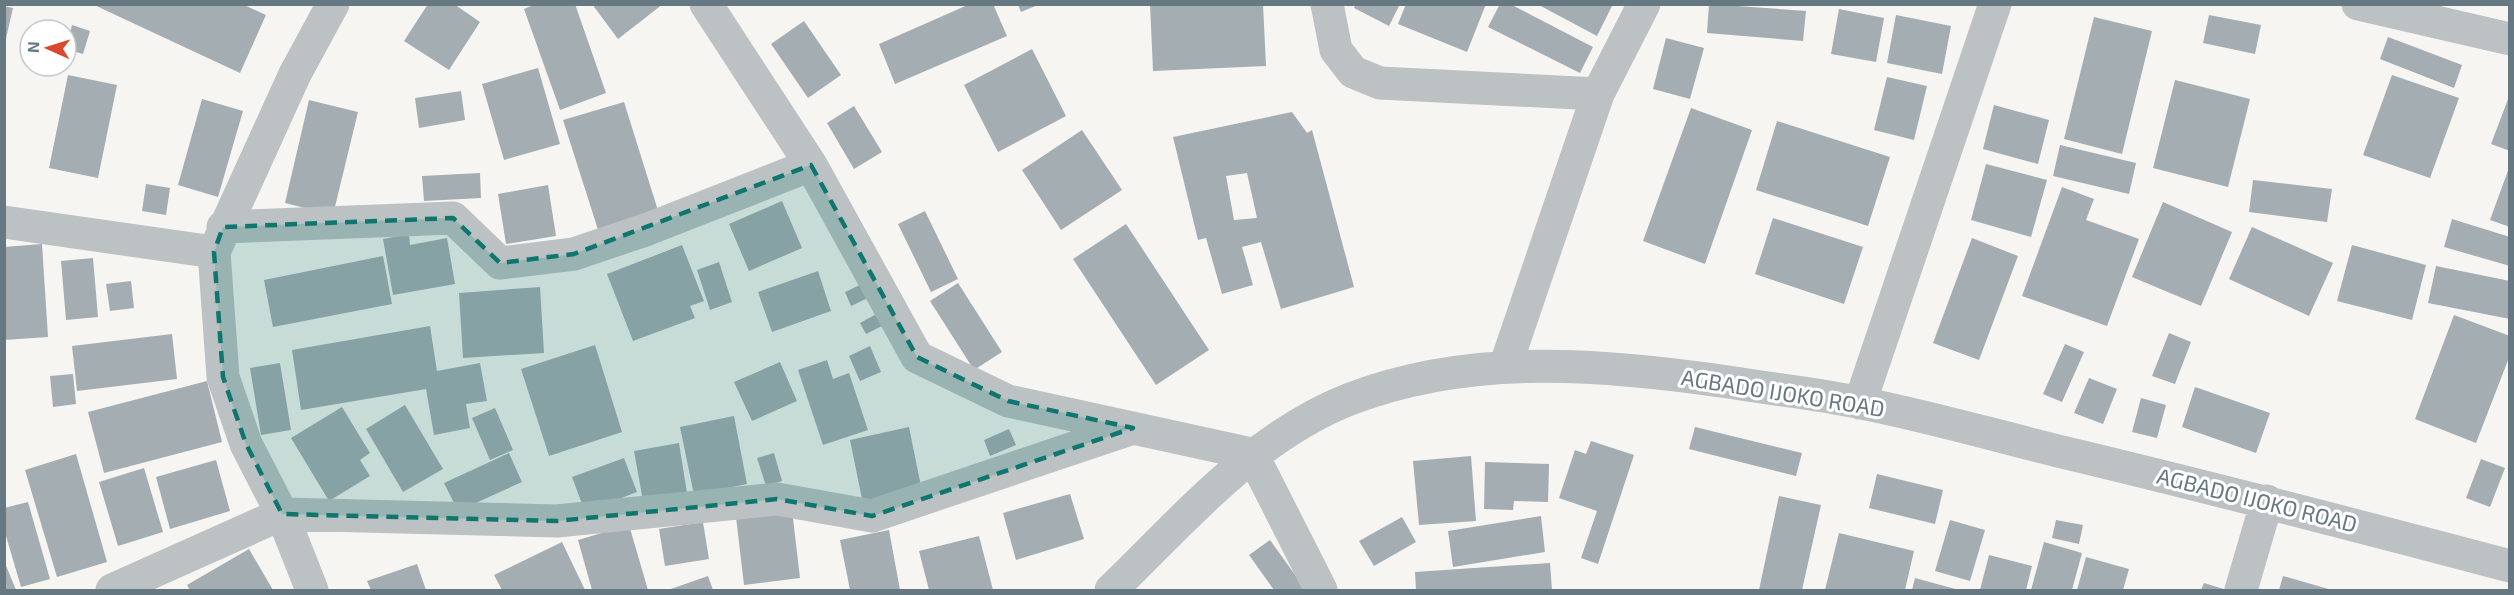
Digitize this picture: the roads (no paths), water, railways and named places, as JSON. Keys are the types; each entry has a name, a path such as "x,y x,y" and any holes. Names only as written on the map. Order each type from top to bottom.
{"street":[{"path":"312,591 282,514 246,444 223,377 219,240 295,75 333,4"},
{"path":"706,4 812,165 917,357 1008,401 1252,454 1321,591"},
{"path":"1327,4 1336,50 1353,72 1380,83 1598,94"},
{"path":"1505,367 1598,94 1644,4"},
{"path":"1860,403 1995,4"},
{"path":"2358,4 2510,39"},
{"path":"4,222 219,240 453,218 500,262 574,254 648,229 812,165"},
{"name":"AGBADO IJOKO ROAD","path":"1111,591 1252,454 1302,424 1356,397 1397,383 1505,367 1574,366 1626,369 1860,403 2267,501 2510,566"},
{"path":"111,591 282,514 557,521 777,499 872,516 1133,428"},
{"path":"2241,591 2267,501"}]}
